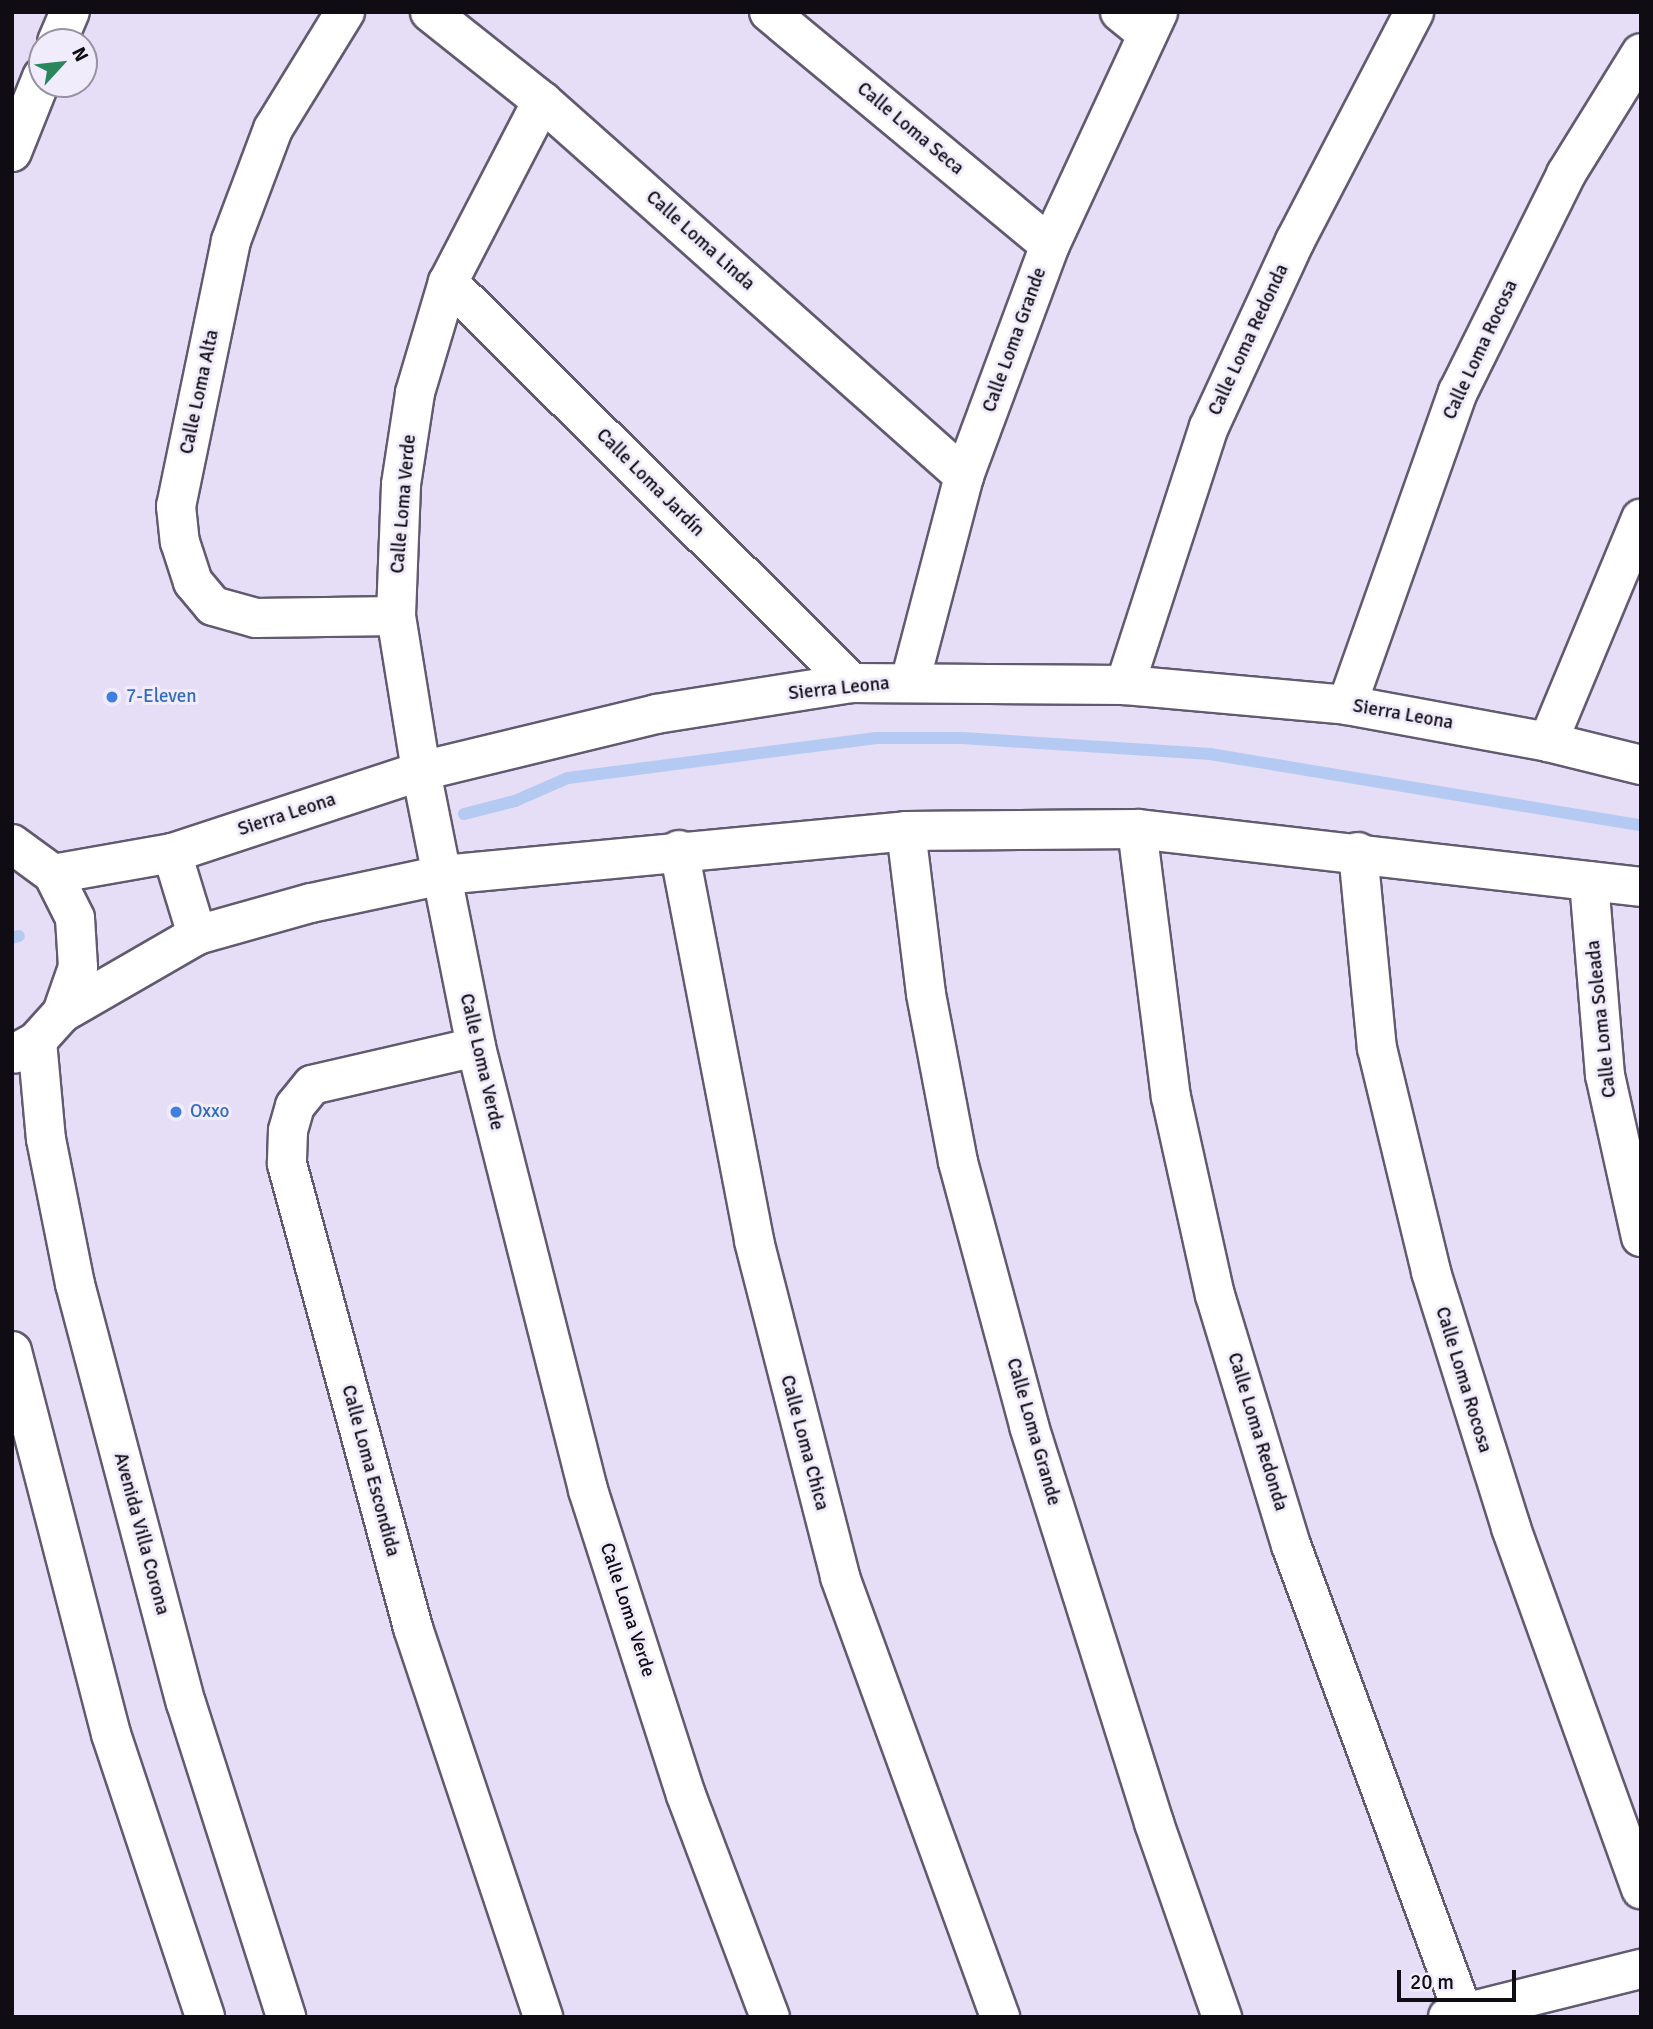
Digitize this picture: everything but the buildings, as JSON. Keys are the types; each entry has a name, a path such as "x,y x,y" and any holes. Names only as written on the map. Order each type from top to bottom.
{"street":[{"name":"Calle Loma Alta","path":"345,12 274,129 231,241 176,506 180,542 193,582 213,606 256,618 396,616"},
{"name":"Calle Loma Linda","path":"430,12 542,101 964,476"},
{"name":"Calle Loma Seca","path":"769,12 1050,245"},
{"name":"Calle Loma Redonda","path":"1125,685 1209,427 1295,241 1414,12"},
{"name":"Calle Loma Grande","path":"910,682 964,476 1050,245 1142,19"},
{"name":"Calle Loma Rocosa","path":"1347,705 1458,392 1566,174 1641,53"},
{"path":"12,152 34,98"},
{"name":"Calle Loma Verde","path":"542,101 448,282 415,393 401,485 396,616 421,771 476,1047 588,1490 686,1795 770,2017"},
{"name":"Calle Loma Jardín","path":"448,282 852,683"},
{"path":"1548,742 1641,519"},
{"name":"Sierra Leona","path":"52,874 172,853 421,771 656,714 852,683 1125,685 1347,705 1548,742 1641,765"},
{"name":"Calle Loma Redonda","path":"1137,829 1171,1097 1215,1296 1291,1545 1455,2015"},
{"path":"37,1036 197,934 311,903 443,875 679,850 906,831 1137,829 1358,852 1641,887"},
{"name":"Calle Loma Grande","path":"906,831 926,994 962,1175 1029,1426 1154,1823 1222,2017"},
{"path":"12,844 52,874 75,918 78,967 37,1036"},
{"name":"Calle Loma Chica","path":"679,850 754,1241 840,1577 1000,2017"},
{"name":"Calle Loma Rocosa","path":"1358,852 1377,1048 1431,1272 1511,1528 1641,1889"},
{"path":"172,853 197,934"},
{"name":"Calle Loma Soleada","path":"1589,881 1605,1075 1641,1237"},
{"name":"Avenida Villa Corona","path":"37,1036 46,1139 75,1284 186,1703 286,2017"},
{"name":"Calle Loma Escondida","path":"476,1047 312,1085 295,1106 288,1131 287,1164 413,1628 543,2017"},
{"path":"12,1351 111,1734 205,2017"},
{"path":"1455,2015 1641,1969"}],"waterway":[{"path":"464,814 515,801 568,778 876,738 962,738 1210,754 1641,825"},
{"path":"12,938 19,936"}],"place":[{"name":"7-Eleven","path":"112,697"},
{"name":"Oxxo","path":"176,1112"}]}
